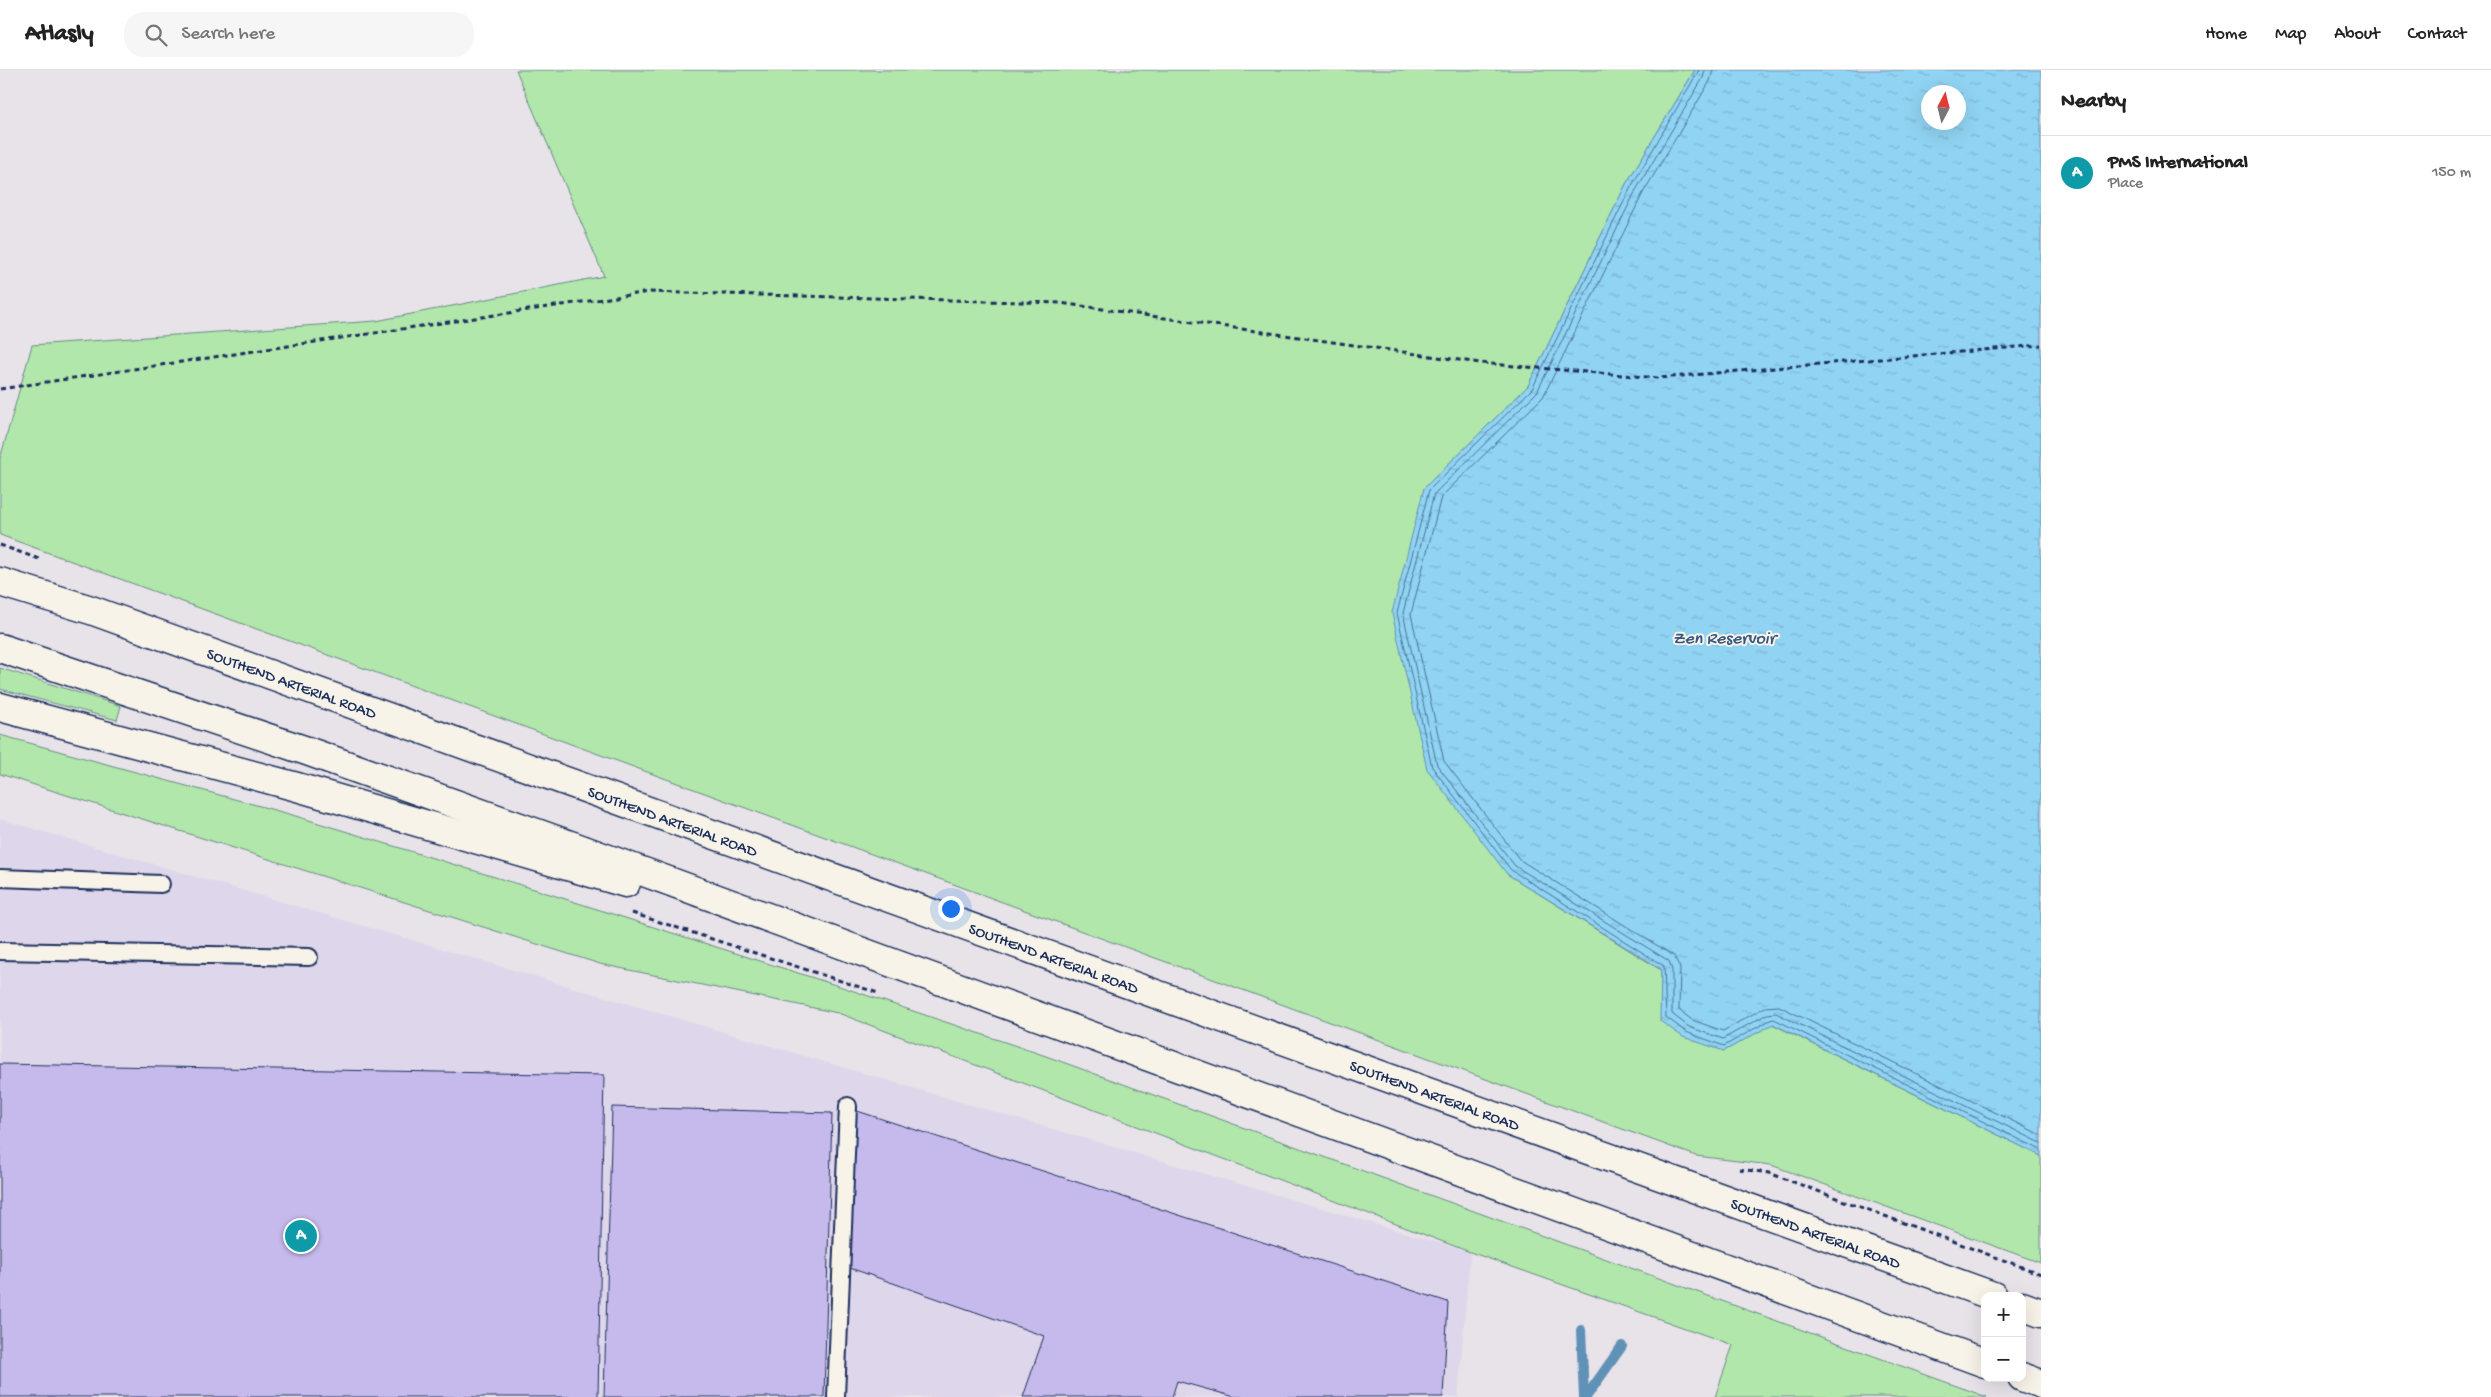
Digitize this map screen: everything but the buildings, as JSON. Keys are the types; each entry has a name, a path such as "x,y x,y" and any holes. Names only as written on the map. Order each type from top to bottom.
{"highway":[{"path":"0,574 91,610"},
{"name":"SOUTHEND ARTERIAL ROAD","path":"0,582 91,610 1982,1292"},
{"path":"0,648 308,751 1981,1362"},
{"path":"0,707 297,787 865,953"},
{"path":"2026,1307 2041,1313"},
{"path":"2026,1378 2041,1384"}],"lane":[{"path":"0,878 161,884"},
{"path":"0,951 309,957"},
{"path":"836,1397 848,1106"}],"path":[{"path":"0,389 649,292 1060,303 1480,363 1658,378 2041,345"},
{"path":"631,913 885,996"}],"shaded area":[{"path":"0,819 1470,1252 1458,1397 0,1397"}],"green space":[{"path":"516,70 1695,70 1626,184 1528,386 1424,488 1507,874 1661,970 1661,1021 1724,1051 1772,1024 2041,1156 2041,1263 1771,1165 1696,1156 0,535 0,459 32,345 376,321 604,276"},
{"path":"0,668 121,706 117,720 0,689"},
{"path":"0,735 289,814 534,889 842,987 1043,1055 1987,1397 1715,1397 1733,1345 1470,1252 838,1013 600,964 0,774"}],"water":[{"name":"Zen Reservoir","path":"1695,70 2041,70 2041,1156 1773,1024 1724,1051 1683,1037 1660,1021 1661,969 1507,874 1427,769 1392,613 1424,488 1528,386 1626,184"}],"waterway":[{"path":"1581,1330 1584,1397"},
{"path":"1586,1397 1622,1346"}],"place":[{"name":"PMS International","path":"301,1236"}]}
